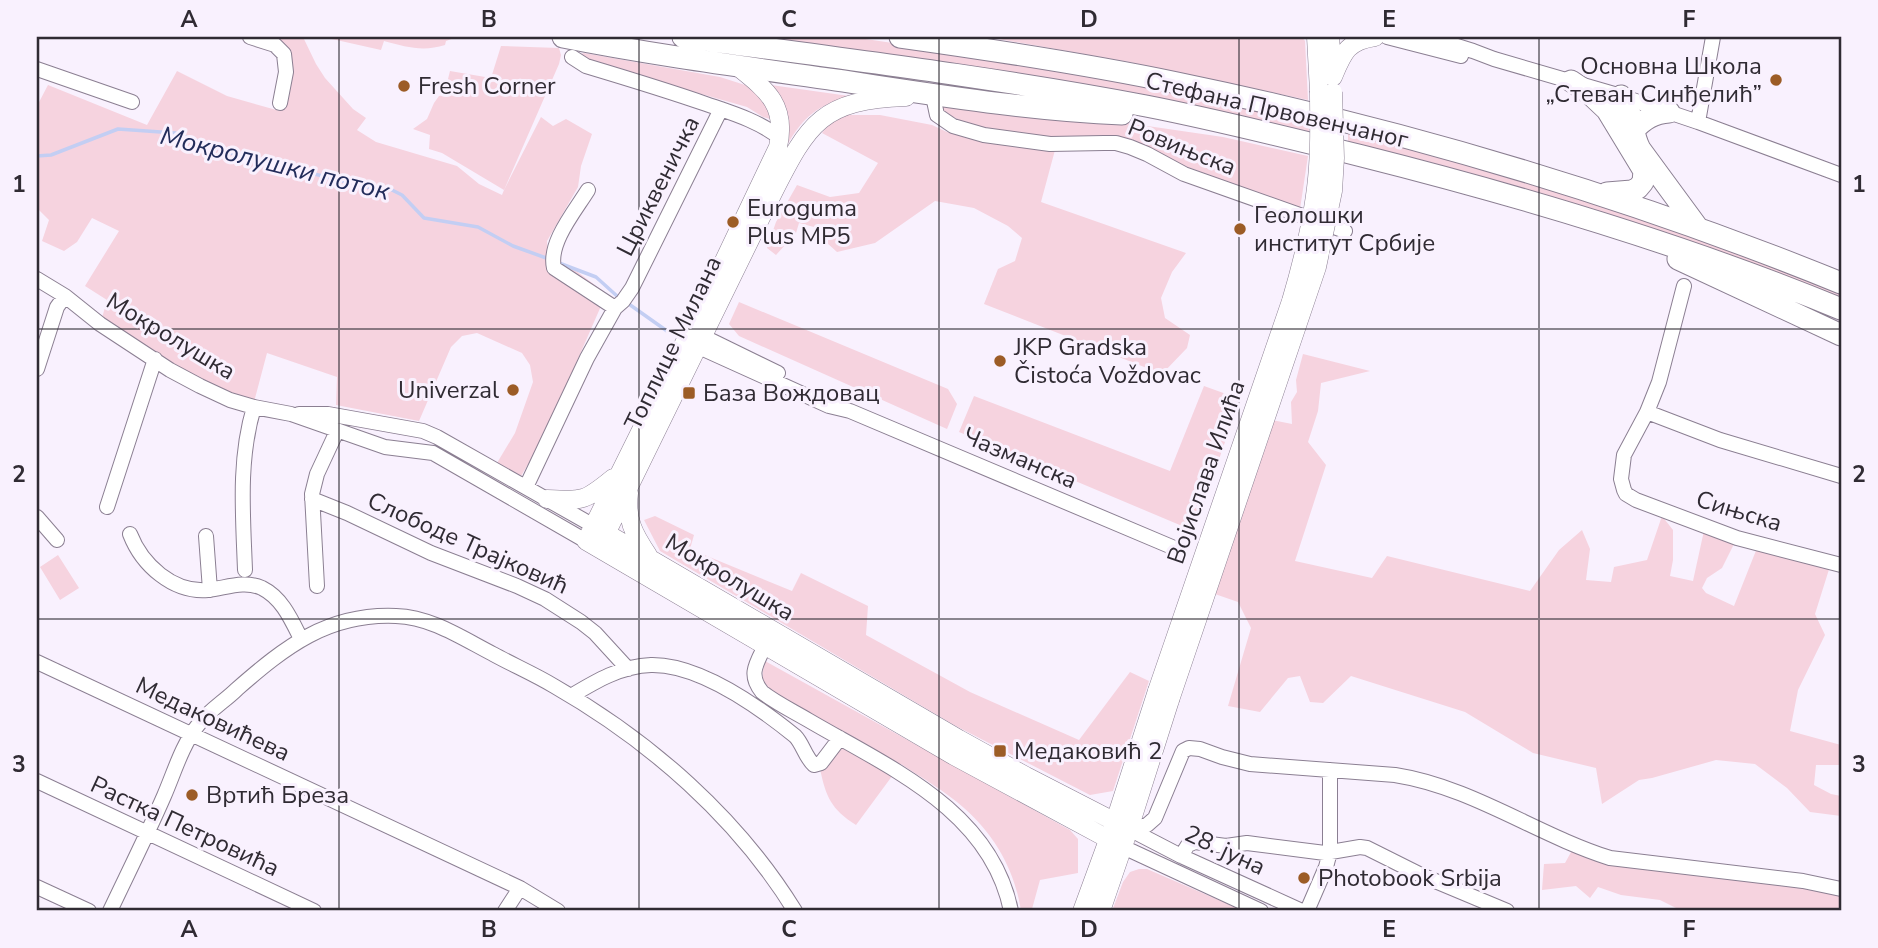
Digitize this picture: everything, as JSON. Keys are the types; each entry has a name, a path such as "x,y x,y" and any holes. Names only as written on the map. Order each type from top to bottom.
{"highway":[{"path":"563,37 636,52 933,96 1077,111 1190,116"},
{"name":"Стефана Првовенчаног","path":"683,37 1014,83 1190,116 1407,167 1610,224 1741,269 1841,309"},
{"name":"Стефана Првовенчаног","path":"900,37 1068,63 1244,97 1374,129 1650,211 1841,283"},
{"path":"1571,81 1607,110 1644,171 1643,182 1635,190 1595,193"},
{"path":"1621,96 1630,112 1635,139 1640,149 1699,229"},
{"path":"1634,130 1647,118 1669,112"},
{"path":"1610,224 1707,273 1841,334"}],"main road":[{"name":"Војислава Илића","path":"1082,911 1122,825 1164,695 1317,267 1333,191 1335,158 1328,87 1316,37"},
{"name":"Војислава Илића","path":"1328,87 1330,37"},
{"path":"1328,87 1346,49 1363,39 1375,37"},
{"name":"Топлице Милана","path":"738,67 760,85 773,100 779,113 780,138 766,190"},
{"name":"Топлице Милана","path":"596,537 766,190 804,137 818,121 837,109 875,99 933,96"},
{"path":"547,499 589,497 624,481 629,522 649,557"},
{"name":"Мокролушка","path":"596,537 649,557 958,740 1122,825"},
{"name":"Мокролушка","path":"596,537 765,646 954,756 1115,843"},
{"name":"Војислава Илића","path":"1101,911 1115,843"}],"street":[{"path":"250,37 275,45 284,54 286,72 280,103"},
{"path":"1387,37 1458,56 1494,59"},
{"path":"1428,37 1669,112 1841,176"},
{"path":"1698,122 1713,37"},
{"name":"Цриквеничка","path":"526,487 587,358 615,308 632,288 722,109 586,66 572,57"},
{"path":"37,69 132,102"},
{"name":"Ровињска","path":"933,96 937,115 953,126 967,131 1051,144 1104,143 1130,147 1184,174 1345,232"},
{"path":"722,109 765,127 780,138"},
{"path":"588,190 557,242 552,257 554,268 615,308"},
{"name":"Мокролушка","path":"37,279 155,359 200,386 230,400 291,414 385,447 433,453 596,537"},
{"path":"1684,286 1659,382 1647,411 1720,440 1841,476"},
{"path":"37,369 57,307 65,296"},
{"name":"Чазманска","path":"694,338 829,406 850,411 1172,547"},
{"path":"107,507 155,359"},
{"path":"245,570 242,476 247,434 254,407"},
{"name":"Сињска","path":"1647,411 1624,455 1621,479 1626,494 1729,535 1841,565"},
{"name":"Мокролушка","path":"291,414 328,414 423,432 446,441 547,499 596,537"},
{"path":"317,586 313,487 337,431"},
{"name":"Слободе Трајковић","path":"312,499 431,553 545,599 581,621 628,669"},
{"path":"37,517 57,540"},
{"path":"130,534 143,559 161,575 185,587 210,590 254,585 261,588 280,603 301,639"},
{"path":"206,536 210,590"},
{"path":"110,911 199,723 253,675 301,639 336,624 380,615 418,619 440,626 571,696 624,731 716,809 780,886 795,911"},
{"name":"Мокролушка","path":"765,646 756,663 754,677 757,686 766,695 897,771 963,821 990,856 1011,911"},
{"name":"Медаковићева","path":"37,662 520,888 558,911"},
{"path":"571,696 599,679 628,669 650,665 664,666 715,683 757,708 795,736 814,765 821,763 839,738"},
{"path":"1122,825 1147,825 1155,818 1183,751 1189,748 1250,764 1419,779 1472,798 1610,858 1781,878 1841,889"},
{"path":"1305,911 1326,867 1330,852 1330,770"},
{"name":"Растка Петровића","path":"37,780 314,911"},
{"name":"28. јуна","path":"1122,825 1181,856 1305,911"},
{"path":"1181,856 1188,845 1195,842 1226,846 1247,843 1330,852 1367,848 1421,875 1507,911"},
{"name":"28. јуна","path":"1115,843 1261,911"},
{"path":"37,887 89,911"},
{"path":"505,911 520,888"}],"shaded area":[{"path":"275,37 303,37 325,78 353,109 366,118 357,130 376,142 457,166 479,184 502,195 541,117 553,126 566,119 592,134 581,166 578,187 547,241 548,265 575,270 604,292 601,306 543,439 521,476 497,463 515,433 533,382 530,365 522,353 477,333 462,336 451,347 419,421 336,405 337,377 267,353 254,402 220,391 191,375 102,318 107,300 85,286 119,231 92,218 77,242 64,251 42,241 49,220 37,208 37,106 48,85 147,125 177,71 227,96 280,111 289,69 283,42"},
{"path":"323,37 457,37 446,41 445,45 429,48 407,47 384,41 381,50"},
{"path":"742,37 852,37 1055,67 1310,119 1309,133"},
{"path":"987,37 1302,37 1305,41 1308,100 1129,62"},
{"path":"501,46 559,48 559,64 504,190 442,153 429,149 430,135 413,129 427,119 434,103 439,96 444,95 450,71 491,78"},
{"path":"580,54 720,77 745,85 756,90 774,120 747,107 582,60"},
{"path":"771,85 849,96 812,113 787,145 784,106"},
{"path":"943,105 1120,122 1223,137 1308,156 1300,209 1174,162 1064,139 970,125 943,112"},
{"path":"844,115 880,115 932,125 947,132 972,137 1055,150 1041,202 1186,253 1172,272 1161,298 1165,318 1190,335 1187,348 1162,374 984,304 998,269 1015,261 1022,238 1008,226 974,208 935,201 875,243 837,252 827,243 825,230 799,223 796,233 776,255 767,248 776,222 797,185 830,197 859,193 878,163 822,133 830,123"},
{"path":"1348,128 1559,190 1669,228 1841,293 1841,305 1348,145"},
{"path":"739,302 948,389 957,404 947,429 739,336 729,324"},
{"path":"1303,354 1370,371 1321,383 1318,411 1308,442 1326,465 1295,561 1372,578 1387,556 1530,591 1559,550 1582,530 1590,549 1586,580 1611,582 1614,567 1647,560 1662,516 1673,530 1670,576 1693,581 1705,526 1737,538 1722,568 1707,578 1702,588 1706,593 1734,606 1759,543 1831,563 1815,614 1825,635 1798,690 1790,731 1841,745 1841,765 1816,765 1814,785 1841,796 1841,816 1810,812 1787,788 1755,764 1716,760 1639,780 1602,804 1596,768 1533,753 1465,712 1351,676 1323,703 1310,702 1300,676 1288,678 1260,712 1228,706 1251,628 1238,602 1212,593 1272,420 1292,424 1291,402 1297,392 1296,380"},
{"path":"1204,386 1240,399 1194,531 959,432 974,396 1170,471"},
{"path":"655,516 694,535 690,549 792,591 801,573 868,606 866,635 970,692 1079,740 1130,672 1149,681 1113,791 1090,795 954,725 660,551 644,520"},
{"path":"58,555 79,588 60,600 40,567"},
{"path":"765,661 1070,830 1078,839 1078,873 1040,880 1032,909 1034,911 1021,911 1009,868 985,830 957,802 901,764 856,825 831,802 820,769 845,737 777,696 764,682"},
{"path":"1575,845 1841,889 1841,911 1682,911 1660,900 1621,895 1598,887 1590,898 1576,886 1542,890 1544,864 1565,863"},
{"path":"1147,869 1244,911 1112,911 1123,882 1130,872"}],"waterway":[{"name":"Мокролушки поток","path":"37,156 51,155 118,129 175,133 231,153 366,187 388,188 402,195 424,218 478,227 513,246 549,259"},
{"name":"Мокролушки поток","path":"559,263 596,277 617,296"},
{"name":"Мокролушки поток","path":"626,302 667,331"}],"place":[{"name":"Основна Школа „Стеван Синђелић”","path":"1776,80"},
{"name":"Fresh Corner","path":"404,86"},
{"name":"Euroguma Plus MP5","path":"733,222"},
{"name":"Геолошки институт Србије","path":"1240,229"},
{"name":"JKP Gradska Čistoća Voždovac","path":"1000,361"},
{"name":"Univerzal","path":"513,390"},
{"name":"База Вождовац","path":"689,393"},
{"name":"Медаковић 2","path":"1000,751"},
{"name":"Вртић Бреза","path":"192,795"},
{"name":"Photobook Srbija","path":"1304,878"}]}
